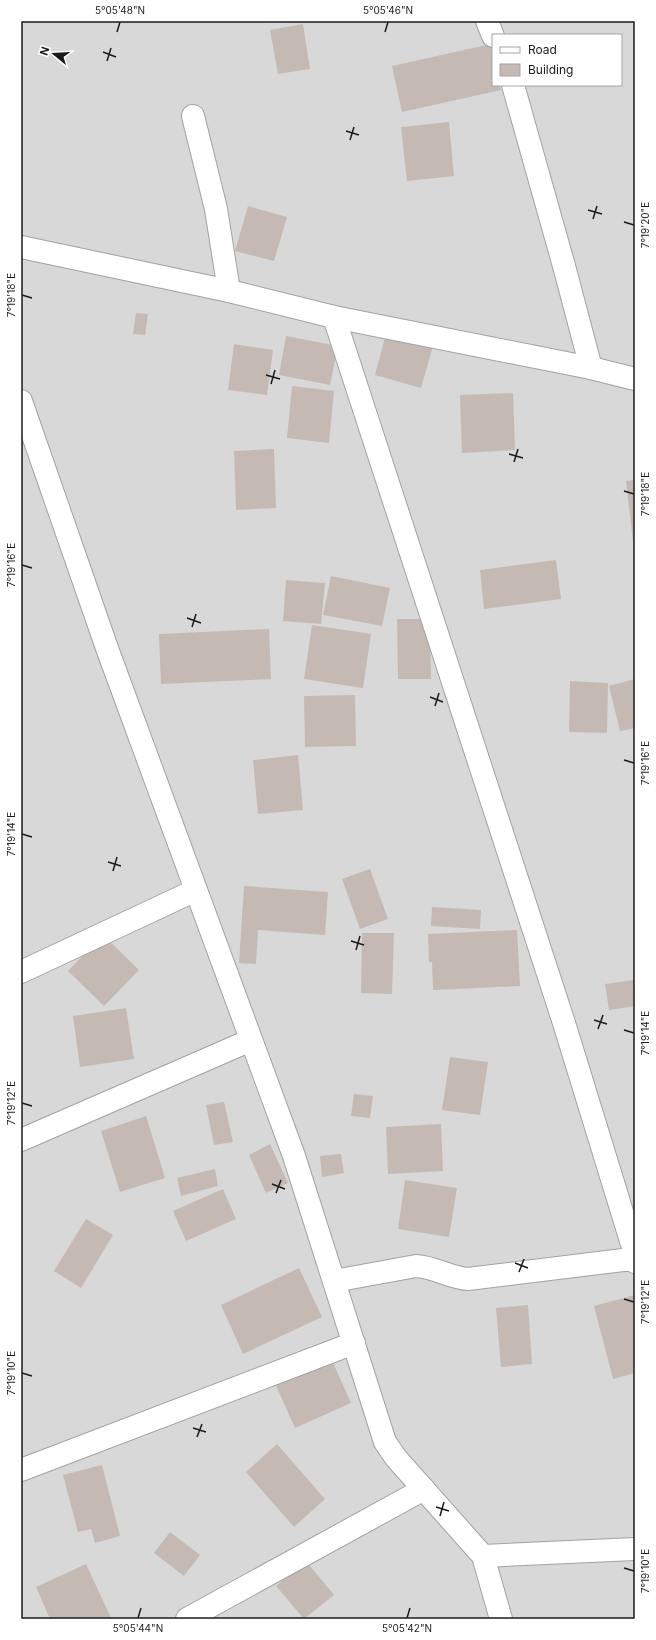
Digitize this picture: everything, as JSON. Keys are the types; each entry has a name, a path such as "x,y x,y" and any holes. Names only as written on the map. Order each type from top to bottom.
{"street":[{"path":"487,21 492,34"},
{"path":"513,86 591,368"},
{"path":"193,116 216,209 229,291"},
{"path":"22,248 229,291 334,317 591,368 635,379"},
{"path":"334,317 564,1022 635,1254"},
{"path":"21,401 108,652 294,1156 385,1442 396,1458 483,1556 501,1619"},
{"path":"21,972 196,890"},
{"path":"21,1140 251,1040"},
{"path":"334,1281 416,1266 426,1266 457,1279 468,1279 623,1260 632,1260 635,1262"},
{"path":"21,1470 354,1343"},
{"path":"187,1619 424,1489"},
{"path":"483,1556 635,1549"}],"shaded area":[{"path":"21,21 635,21 635,1619 21,1619"}],"building":[{"path":"303,24 310,69 278,74 270,30"},
{"path":"491,44 492,86 499,86 501,90 402,112 392,66"},
{"path":"449,122 454,176 407,181 401,127"},
{"path":"248,206 287,217 274,261 235,251"},
{"path":"136,313 148,314 145,335 133,334"},
{"path":"386,334 433,346 421,388 375,375"},
{"path":"286,336 338,346 330,385 279,375"},
{"path":"234,344 273,350 267,395 228,390"},
{"path":"292,386 334,391 329,443 287,438"},
{"path":"513,393 515,450 462,453 460,395"},
{"path":"274,449 276,508 236,510 234,451"},
{"path":"635,480 635,550 634,550 626,481"},
{"path":"556,560 561,599 484,609 480,570"},
{"path":"331,576 390,588 382,626 323,615"},
{"path":"286,580 325,583 321,624 283,621"},
{"path":"397,619 430,619 431,679 398,679"},
{"path":"312,625 371,634 363,688 304,679"},
{"path":"269,629 271,679 161,684 159,634"},
{"path":"635,679 635,728 620,731 609,686"},
{"path":"570,681 608,683 607,733 569,732"},
{"path":"355,695 356,746 305,747 304,696"},
{"path":"298,755 303,810 258,814 253,760"},
{"path":"370,869 388,919 360,929 342,879"},
{"path":"244,886 328,892 325,935 258,930 256,964 239,963"},
{"path":"432,907 481,910 480,929 431,926"},
{"path":"517,930 520,986 433,990 432,962 429,962 428,934"},
{"path":"362,933 394,933 392,994 361,993"},
{"path":"103,935 139,970 104,1006 68,971"},
{"path":"634,980 635,1006 609,1010 605,984"},
{"path":"126,1008 134,1059 80,1067 73,1016"},
{"path":"450,1057 488,1062 480,1115 442,1110"},
{"path":"354,1094 373,1096 370,1118 351,1116"},
{"path":"224,1102 233,1142 214,1145 206,1105"},
{"path":"146,1116 165,1178 120,1192 101,1131"},
{"path":"441,1124 443,1171 388,1174 386,1127"},
{"path":"270,1144 288,1183 266,1193 249,1155"},
{"path":"341,1154 344,1173 322,1177 320,1156"},
{"path":"215,1169 218,1186 181,1196 177,1178"},
{"path":"405,1180 457,1188 449,1237 398,1229"},
{"path":"223,1189 236,1219 186,1241 173,1211"},
{"path":"86,1219 113,1235 81,1288 54,1271"},
{"path":"299,1268 322,1317 243,1354 221,1305"},
{"path":"635,1295 635,1373 613,1379 594,1306"},
{"path":"528,1305 532,1364 501,1367 496,1308"},
{"path":"325,1345 351,1403 295,1428 269,1370"},
{"path":"277,1444 325,1499 294,1527 246,1472"},
{"path":"102,1465 120,1536 95,1543 91,1529 78,1532 63,1475"},
{"path":"170,1532 200,1555 184,1576 154,1553"},
{"path":"306,1561 334,1595 304,1619 276,1586"},
{"path":"86,1564 111,1618 50,1619 36,1587"}]}
